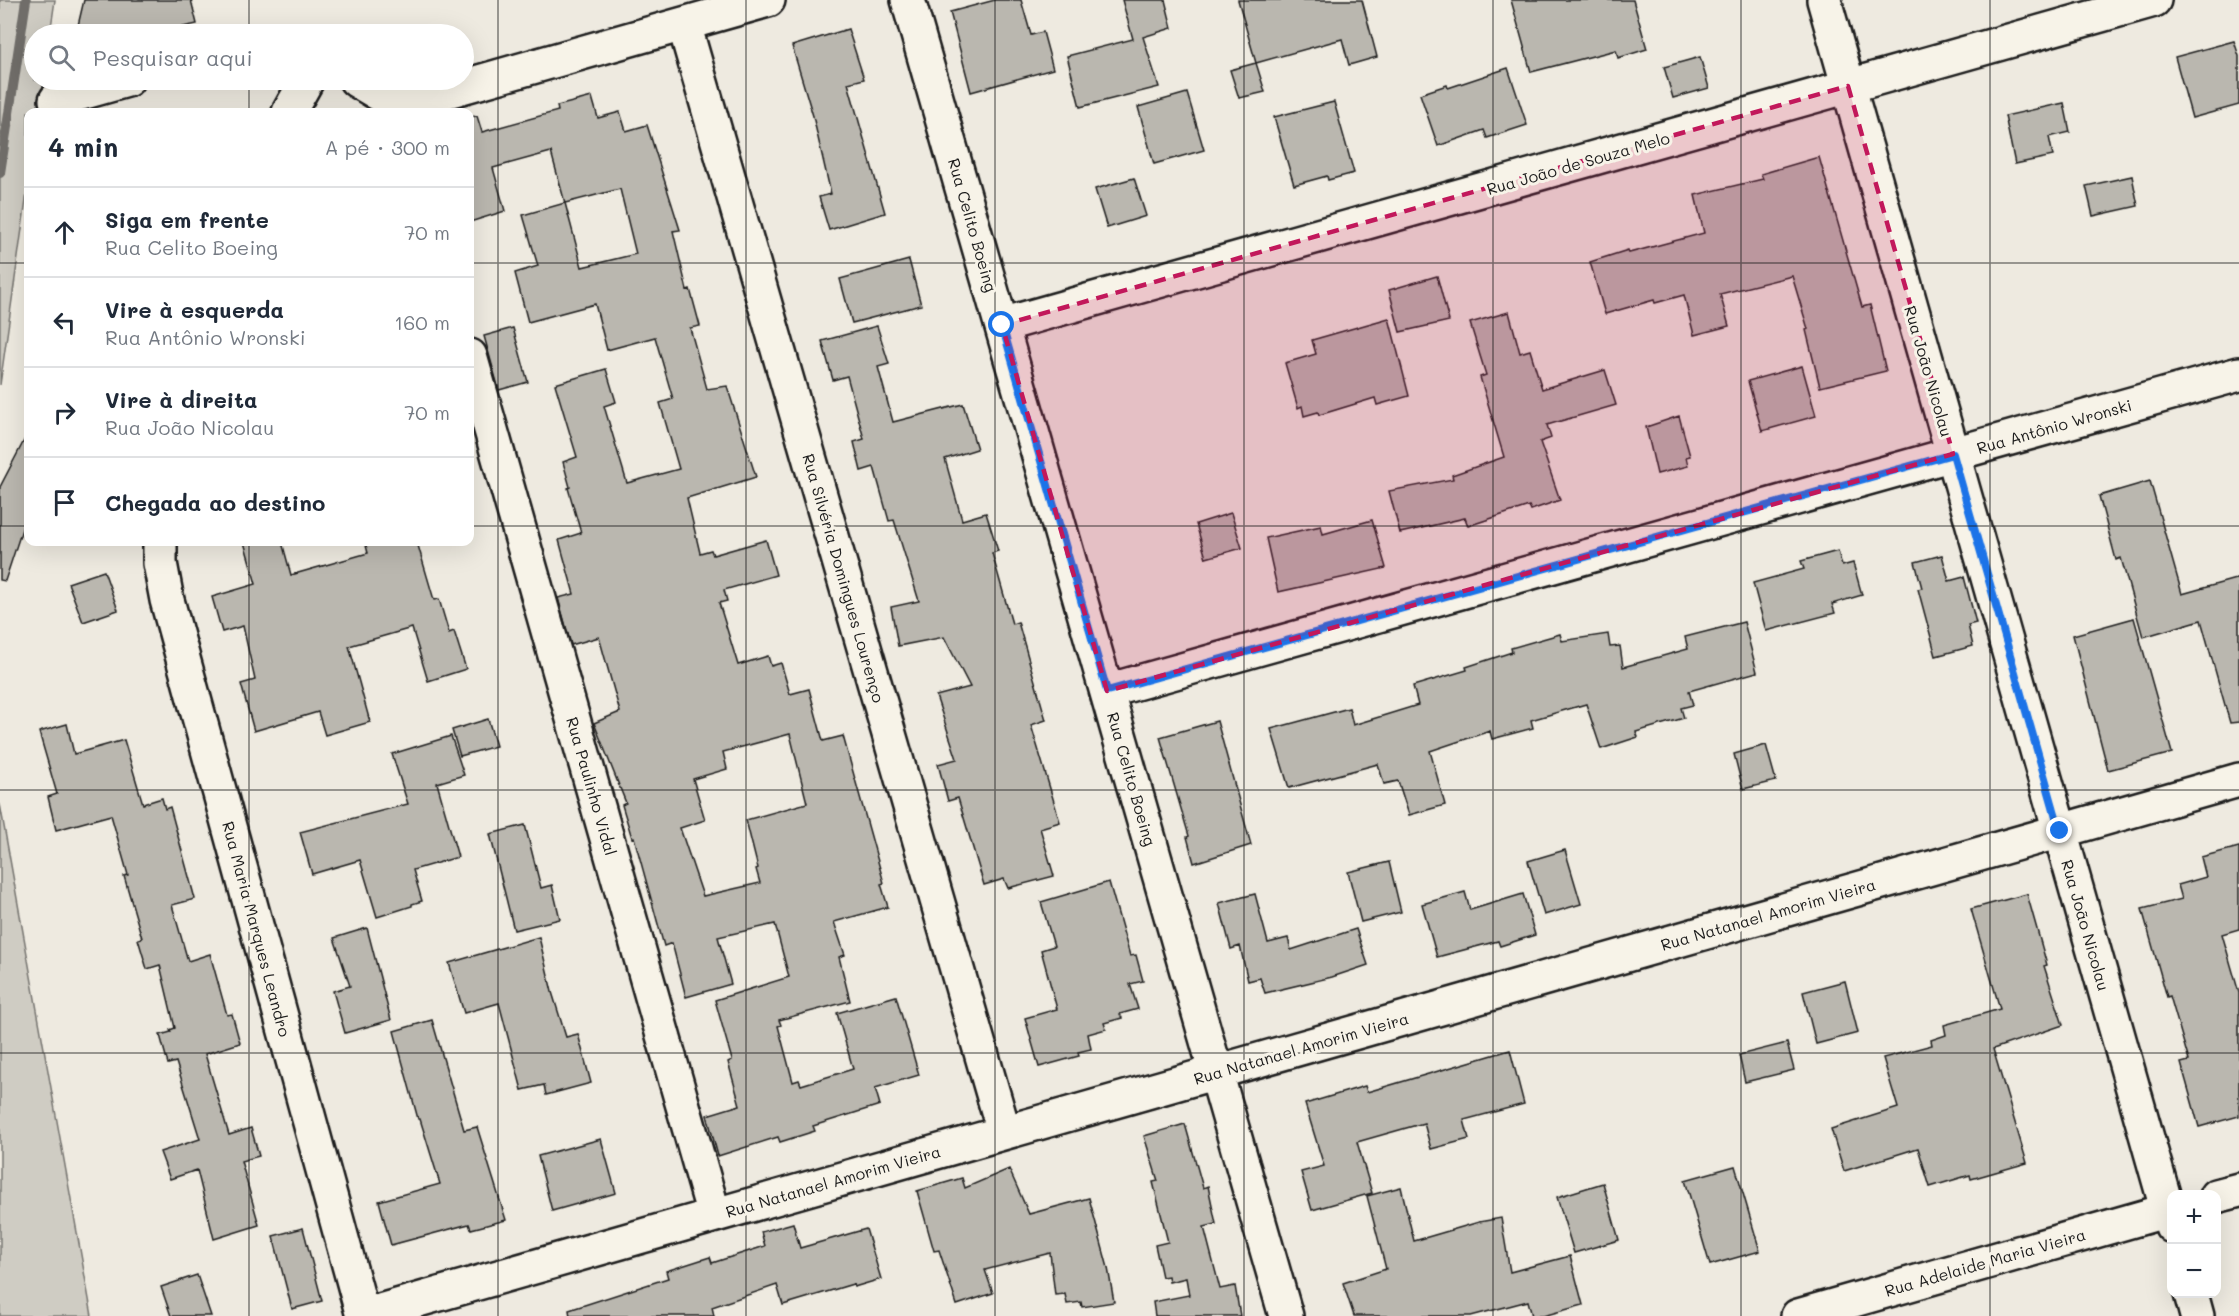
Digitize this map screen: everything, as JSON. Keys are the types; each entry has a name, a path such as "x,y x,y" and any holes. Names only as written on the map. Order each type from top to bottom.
{"street":[{"path":"474,87 768,0"},
{"name":"Rua Celito Boeing","path":"908,0 1286,1316"},
{"name":"Rua João Nicolau","path":"1824,0 2167,1205"},
{"name":"Rua João de Souza Melo","path":"1002,325 2154,0"},
{"name":"Rua Silvéria Domingues Lourenço","path":"684,24 1004,1132"},
{"path":"56,100 92,90"},
{"path":"291,108 301,90"},
{"path":"370,90 394,108"},
{"path":"404,108 464,90"},
{"name":"Rua Paulinho Vidal","path":"474,370 714,1215"},
{"name":"Rua Antônio Wronski","path":"1107,691 2239,374"},
{"name":"Rua Maria Marques Leandro","path":"160,546 160,563 167,600 362,1316"},
{"name":"Rua Natanael Amorim Vieira","path":"362,1316 2239,780"},
{"path":"2221,1195 2239,1190"},
{"name":"Rua Adelaide Maria Vieira","path":"1797,1316 2167,1216"},
{"path":"2192,1298 2197,1316"}],"highlighted area":[{"path":"1848,86 1953,454 1107,691 1002,325"}],"shaded area":[{"path":"0,0 55,0 51,24 24,24 24,90 42,90 40,108 24,108 24,214 0,385"},
{"path":"0,804 92,1316 0,1316"}],"building":[{"path":"84,0 191,0 197,24 78,24"},
{"path":"995,0 1021,0 1031,35 1043,32 1053,69 971,92 950,12"},
{"path":"1122,0 1165,0 1172,28 1143,37 1159,87 1080,107 1067,56 1133,39"},
{"path":"1238,0 1362,0 1377,57 1349,65 1342,39 1256,63"},
{"path":"1511,0 1633,0 1647,49 1618,58 1616,50 1531,72"},
{"path":"848,29 864,79 848,83 885,213 829,230 819,197 831,194 813,116 792,46"},
{"path":"2234,41 2239,56 2239,105 2192,118 2175,57"},
{"path":"1700,57 1709,88 1673,98 1664,67"},
{"path":"1256,63 1265,92 1239,98 1230,70"},
{"path":"1508,68 1527,125 1487,138 1484,130 1438,146 1420,94 1447,85 1448,88"},
{"path":"1187,93 1204,150 1154,164 1138,107"},
{"path":"592,97 598,118 620,112 626,131 647,125 680,230 673,231 687,290 690,289 700,326 690,328 707,389 727,386 756,477 687,498 700,553 711,550 713,555 766,540 776,575 724,590 727,601 719,603 738,665 768,656 771,666 781,663 790,694 809,689 823,741 843,736 884,883 881,884 888,907 834,922 845,955 839,957 850,1001 779,1020 781,1025 778,1026 793,1082 799,1080 801,1085 853,1069 837,1013 896,996 919,1075 875,1088 880,1105 813,1126 815,1131 780,1142 778,1137 718,1156 707,1115 740,1105 728,1062 732,1060 715,1000 789,977 775,924 718,937 731,984 686,997 672,943 664,946 634,837 632,838 622,805 626,803 594,723 620,712 599,637 571,645 558,598 574,594 559,540 581,533 563,462 577,457 555,384 606,369 616,402 604,406 627,483 679,469 660,403 673,399 655,337 607,350 595,304 528,322 515,273 538,266 523,215 565,203 551,152 493,168 505,211 474,221 474,116 477,116 482,132 558,111 557,106","holes":["620,189 636,254 582,267 565,203","790,734 807,803 746,820 760,883 703,896 680,828 705,820 693,779 727,769 723,752"]},
{"path":"1334,102 1354,173 1328,180 1327,176 1294,185 1274,117"},
{"path":"2064,103 2070,132 2049,137 2053,156 2015,164 2005,116"},
{"path":"1819,157 1862,307 1870,305 1886,371 1820,387 1806,330 1808,329 1792,276 1720,294 1729,326 1694,335 1684,295 1655,303 1654,300 1605,314 1590,262 1628,250 1629,253 1704,233 1695,195 1763,179 1761,174"},
{"path":"2132,176 2138,206 2093,216 2086,186"},
{"path":"1134,178 1146,216 1107,228 1095,189"},
{"path":"909,260 921,305 852,323 840,279"},
{"path":"1437,276 1449,321 1400,332 1389,290"},
{"path":"1509,312 1520,353 1530,350 1542,389 1605,370 1616,405 1547,425 1551,438 1540,442 1560,500 1531,510 1529,506 1468,526 1465,518 1400,533 1389,491 1453,479 1452,475 1504,457 1480,377 1486,375 1470,323"},
{"path":"1389,318 1409,396 1377,405 1375,398 1319,415 1318,412 1304,416 1302,406 1298,408 1285,363 1316,354 1312,340"},
{"path":"877,326 889,364 878,367 893,422 963,404 977,449 945,459 962,520 986,513 998,551 992,553 1012,624 1018,622 1046,720 1031,725 1060,822 1040,828 1054,876 1008,888 1004,879 984,885 958,798 948,801 938,764 957,759 936,696 970,687 944,637 898,646 891,607 919,601 894,520 889,521 874,467 861,471 854,442 864,439 847,376 833,380 822,341"},
{"path":"513,328 528,382 499,390 484,336"},
{"path":"1802,366 1816,416 1762,431 1748,381"},
{"path":"1679,416 1690,456 1686,457 1688,466 1657,474 1646,427"},
{"path":"24,441 24,523 5,581 0,580 0,487"},
{"path":"2150,481 2182,594 2239,578 2239,722 2230,723 2201,620 2143,637 2121,558 2116,560 2099,496"},
{"path":"1231,513 1242,548 1206,558 1196,524"},
{"path":"1372,520 1386,568 1278,592 1266,538 1321,526 1323,534"},
{"path":"245,546 283,546 291,575 368,553 366,546 418,546 434,600 439,599 449,633 454,631 466,669 428,681 412,628 349,646 370,722 325,735 318,712 254,731 241,684 255,680 243,626 222,632 212,597 256,584"},
{"path":"1838,551 1842,566 1853,563 1862,595 1832,604 1835,613 1766,631 1753,583 1804,569 1801,561"},
{"path":"1942,555 1949,581 1964,577 1976,623 1968,625 1973,646 1936,656 1918,589 1922,588 1915,562"},
{"path":"104,571 118,610 83,622 68,583"},
{"path":"2134,618 2172,753 2108,770 2073,635"},
{"path":"1744,622 1757,672 1689,691 1693,705 1681,708 1684,718 1636,732 1638,737 1601,749 1586,704 1531,720 1533,728 1492,739 1490,731 1430,751 1445,805 1409,815 1398,781 1384,784 1378,764 1289,788 1271,729 1349,708 1353,725 1418,705 1413,686 1467,670 1466,667 1512,652 1511,648 1560,634 1562,641 1608,634 1610,647 1620,646 1623,667 1688,649 1685,637"},
{"path":"488,719 496,746 460,756 452,730"},
{"path":"1217,721 1251,845 1194,863 1187,837 1189,836 1160,737"},
{"path":"67,724 74,754 124,740 143,804 162,798 165,809 170,807 195,899 172,905 188,961 210,954 227,1015 232,1014 240,1043 205,1054 229,1135 251,1128 259,1156 241,1161 259,1225 214,1239 197,1170 170,1179 160,1152 200,1139 176,1062 168,1064 160,1035 171,1032 170,1030 175,1028 160,965 147,969 138,939 142,938 124,876 128,875 111,815 56,830 48,797 57,794 39,732"},
{"path":"451,736 464,775 437,783 458,857 413,870 422,901 377,917 360,860 312,874 300,832 408,804 392,754"},
{"path":"1766,745 1776,781 1743,789 1734,754"},
{"path":"525,825 541,888 552,885 560,919 514,930 490,834"},
{"path":"2239,847 2239,929 2222,934 2239,993 2239,1116 2199,1127 2181,1063 2189,1061 2170,996 2167,997 2142,909 2182,899 2178,885 2206,877 2201,857"},
{"path":"1565,850 1581,904 1544,915 1528,861"},
{"path":"1389,862 1401,912 1361,922 1348,872"},
{"path":"1109,882 1130,956 1136,955 1143,981 1130,984 1138,1009 1120,1014 1122,1018 1104,1023 1106,1029 1088,1034 1091,1049 1078,1052 1079,1056 1039,1067 1025,1018 1057,1009 1041,950 1054,946 1041,902"},
{"path":"1465,892 1470,910 1523,894 1535,935 1500,946 1498,941 1437,957 1422,904"},
{"path":"1255,894 1268,943 1288,938 1291,950 1356,929 1368,965 1332,977 1265,993 1260,978 1248,981 1240,946 1231,949 1219,903"},
{"path":"2027,894 2047,965 2044,966 2063,1025 1993,1049 2027,1163 1971,1179 1970,1175 1930,1187 1918,1148 1844,1171 1831,1129 1898,1108 1883,1058 1932,1045 1931,1040 1946,1035 1944,1025 2000,1009 1971,909"},
{"path":"367,928 391,1020 345,1033 333,991 350,986 334,938"},
{"path":"539,937 566,1037 578,1034 591,1083 546,1095 544,1085 522,1090 499,1003 464,1013 449,963"},
{"path":"1845,981 1858,1033 1816,1044 1803,992"},
{"path":"432,1020 464,1130 477,1127 506,1220 471,1229 469,1224 391,1245 379,1201 440,1184 420,1119 418,1119 394,1031"},
{"path":"1787,1043 1794,1070 1745,1082 1739,1055"},
{"path":"1510,1050 1524,1104 1464,1120 1469,1139 1431,1149 1424,1123 1357,1142 1372,1193 1312,1210 1301,1172 1324,1166 1305,1104 1365,1086 1367,1092"},
{"path":"1185,1124 1203,1188 1208,1186 1216,1224 1204,1227 1220,1289 1235,1286 1240,1316 1155,1316 1153,1302 1189,1295 1186,1278 1169,1282 1168,1276 1162,1277 1155,1245 1168,1242 1153,1182 1158,1181 1144,1136"},
{"path":"601,1139 616,1193 552,1211 538,1156"},
{"path":"1735,1166 1760,1251 1710,1265 1685,1180"},
{"path":"1009,1169 1029,1214 1089,1198 1108,1268 1114,1302 1082,1307 1081,1302 1067,1304 1065,1294 1055,1295 1050,1253 985,1270 993,1293 957,1305 939,1250 934,1251 917,1191 962,1178 965,1188"},
{"path":"1603,1183 1619,1240 1574,1253 1557,1197"},
{"path":"1401,1187 1414,1241 1501,1218 1510,1272 1570,1256 1583,1305 1543,1316 1532,1316 1528,1301 1471,1316 1354,1316 1343,1283 1386,1269 1367,1196"},
{"path":"793,1223 800,1248 866,1229 881,1279 854,1287 853,1284 783,1305 777,1285 712,1307 714,1316 570,1316 569,1310 668,1278 666,1271 710,1257 712,1263 765,1246 761,1232"},
{"path":"303,1228 322,1301 292,1309 273,1236"},
{"path":"197,1275 211,1316 171,1316 161,1287"}],"waterway":[{"path":"0,173 26,0"}],"route":[{"path":"1002,325 1107,691 1953,454 2060,831"}]}
